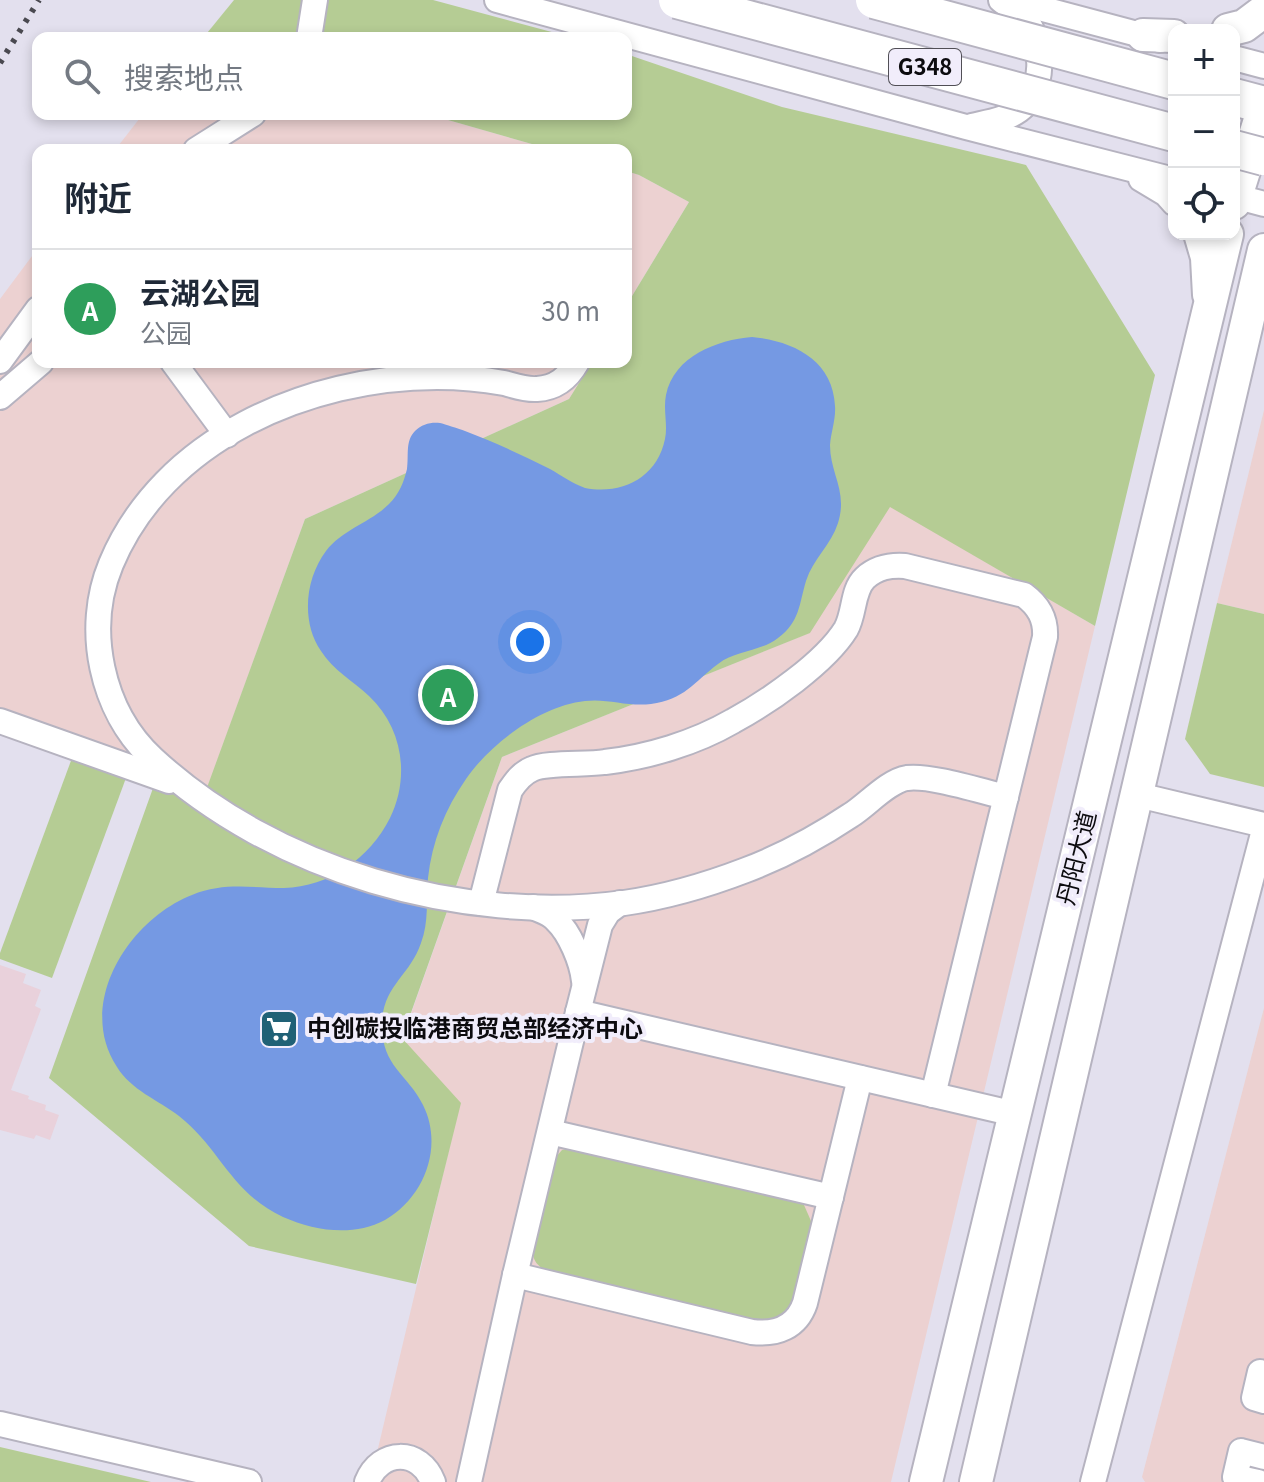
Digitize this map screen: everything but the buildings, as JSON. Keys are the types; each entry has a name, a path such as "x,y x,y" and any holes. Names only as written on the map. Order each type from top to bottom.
{"highway":[{"name":"G348","path":"677,0 1168,131"},
{"name":"G348","path":"874,0 1168,79"},
{"path":"1240,99 1264,106"},
{"path":"1240,151 1264,157"}],"main road":[{"path":"1240,27 1264,11"},
{"path":"1242,200 1264,106"},
{"name":"丹阳大道","path":"926,1482 1226,240"},
{"name":"丹阳大道","path":"976,1482 1264,250"},
{"path":"1075,863 1119,874"},
{"path":"984,1241 1030,1252"}],"street":[{"path":"310,32 315,0"},
{"path":"497,0 615,32"},
{"path":"966,127 1000,120 1021,109 1034,91 1038,78 1039,59 1025,18 1001,0"},
{"path":"1009,0 1164,38"},
{"path":"632,37 1168,178"},
{"path":"1240,60 1264,66"},
{"path":"206,144 244,120"},
{"path":"1114,164 1168,196"},
{"path":"1198,240 1203,258 1206,321"},
{"path":"1246,326 1264,293"},
{"path":"0,361 32,317"},
{"path":"2,390 33,368"},
{"path":"177,368 227,435"},
{"path":"573,368 562,381 540,389 472,378 366,382 299,400 271,412 210,444 191,460 151,500 121,543 102,589 98,614 103,673 115,706 130,732 149,755 215,807 253,830 342,872 443,897 530,906 620,903 679,892 742,872 776,858 850,816 898,780 923,778 1006,797"},
{"path":"481,903 510,790 522,775 541,766 584,765 636,757 685,742 731,722 777,695 837,641 850,622 861,581 884,566 905,566 1015,592 1030,599 1040,612 1046,627 1045,637 933,1095"},
{"path":"0,721 187,787"},
{"path":"1093,1482 1264,828 1138,795"},
{"path":"469,1482 515,1275 600,925 608,912 620,903"},
{"path":"530,906 558,921 580,961 585,984"},
{"path":"578,1012 1015,1114"},
{"path":"515,1275 752,1332 779,1331 793,1323 803,1310 860,1078"},
{"path":"550,1132 831,1197"},
{"path":"1264,1373 1260,1372 1254,1398 1264,1401"},
{"path":"0,1424 249,1482"},
{"path":"1258,1482 1235,1477 1241,1451 1264,1457"},
{"path":"367,1482 377,1465 397,1457 417,1461 433,1482"}],"shaded area":[{"path":"138,120 448,120 532,144 120,144"},
{"path":"632,173 689,202 632,296"},
{"path":"32,256 32,368 588,368 569,399 305,519 205,794 0,721 0,299"},
{"path":"1264,410 1264,614 1217,603"},
{"path":"890,506 1095,626 891,1482 370,1482 460,1103 402,1039 502,757 809,633"},
{"path":"0,965 26,974 23,983 41,990 35,1006 41,1009 11,1090 29,1096 28,1099 46,1105 45,1110 59,1115 50,1140 0,1130"},
{"path":"1264,1008 1264,1482 1145,1482 1142,1477"}],"green space":[{"path":"234,0 433,0 552,32 208,32"},
{"path":"632,56 782,107 1026,165 1155,375 1095,626 890,507 810,633 502,757 402,1038 461,1103 416,1284 249,1246 49,1078 157,777 205,793 305,519 569,399 588,368 632,368 632,296 689,202 632,173 632,144 532,144 448,120 632,120"},
{"path":"1217,603 1264,614 1264,787 1210,774 1185,739"},
{"path":"72,758 126,778 52,978 0,959 0,953"},
{"path":"571,1148 786,1196 804,1205 811,1221 812,1235 792,1309 772,1325 544,1270 533,1254 537,1220 555,1158 562,1150"},
{"path":"0,1447 151,1482 0,1482"}],"water":[{"path":"752,337 796,348 819,365 833,390 835,416 830,445 841,512 835,531 809,573 795,619 771,643 725,659 672,699 642,705 593,700 568,704 518,729 476,766 459,790 441,826 430,865 424,935 416,954 391,991 383,1012 386,1051 396,1069 417,1094 429,1121 430,1154 420,1185 399,1210 385,1220 360,1229 321,1229 283,1217 251,1196 179,1116 123,1075 106,1042 102,1016 106,991 130,943 148,923 169,907 215,888 284,888 332,876 371,846 390,818 400,786 400,754 396,738 380,709 331,664 315,640 310,627 308,601 319,562 340,537 382,511 393,500 406,474 410,439 415,431 427,424 440,423 476,435 585,488 612,489 636,481 661,453 666,434 666,395 678,370 687,360 712,346"}],"railway":[{"path":"0,63 39,0"}],"place":[{"name":"云湖公园","path":"448,695"},
{"name":"中创碳投临港商贸总部经济中心","path":"279,1029"}]}
